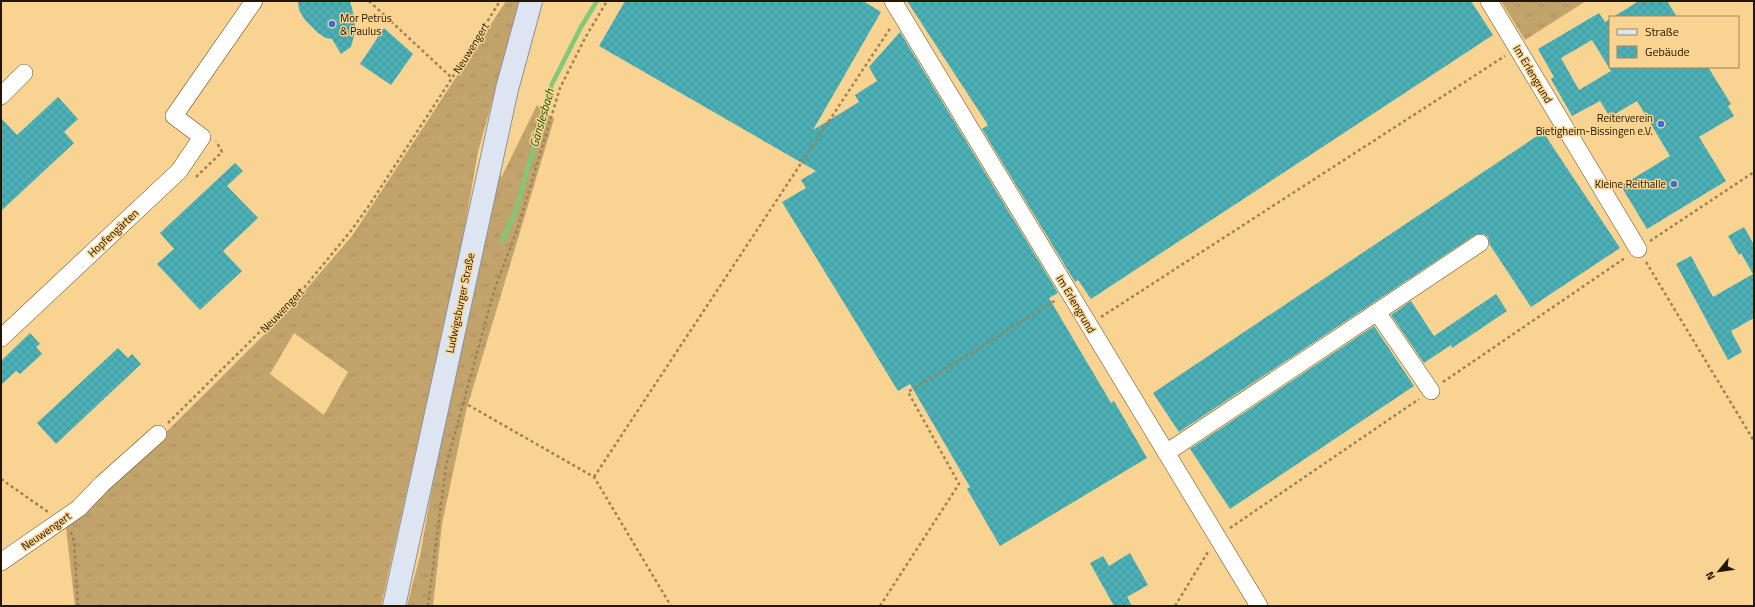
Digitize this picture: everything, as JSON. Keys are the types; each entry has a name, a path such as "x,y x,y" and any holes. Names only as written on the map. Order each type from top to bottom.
{"main road":[{"name":"Ludwigsburger Straße","path":"394,606 507,89 531,1"}],"street":[{"name":"Hopfengärten","path":"1,338 178,172 208,133 186,124 174,116 254,1"},
{"name":"Im Erlengrund","path":"1489,1 1638,249"},
{"name":"Im Erlengrund","path":"897,7 1259,606"},
{"path":"1,96 24,74"},
{"path":"1166,453 1480,243"},
{"path":"1377,312 1431,391"},
{"name":"Neuwengert","path":"1,562 79,508 108,478 158,434"}],"path":[{"path":"369,1 452,78"},
{"name":"Neuwengert","path":"158,434 303,289 350,232 368,207 452,78 500,1"},
{"path":"428,606 446,466 494,292 517,230 560,88 585,38 607,1"},
{"path":"594,477 897,7"},
{"path":"1089,325 1518,48"},
{"path":"1754,172 1638,249 1754,441"},
{"path":"880,606 959,484 908,392 1069,292"},
{"path":"463,402 594,477 671,606"},
{"path":"1,479 50,513 62,519 74,541 78,606"},
{"path":"1175,606 1217,537"}],"green space":[{"path":"506,1 520,1 478,152 459,259 381,606 75,606 66,528 132,466 283,316 352,236","holes":["294,333 348,372 324,415 270,374"]},
{"path":"1501,1 1586,1 1525,40"},
{"path":"537,105 554,119 466,411 442,524 433,606 407,606 420,556 445,415 498,158 501,178"}],"building":[{"name":"Mor Petrus & Paulus","path":"298,1 350,1 355,20 355,32 351,47 341,54 332,39 326,38 318,33 305,20 299,10"},
{"path":"625,1 863,1 881,12 813,130 859,102 855,95 877,81 869,67 900,32 1058,293 1049,298 1111,403 1114,401 1147,458 1000,546 967,489 970,487 910,384 898,391 782,202 806,188 801,180 816,171 599,46"},
{"path":"907,1 1471,1 1493,35 1091,299 1078,280 1075,282 982,129 988,125"},
{"path":"1639,1 1667,1 1676,16 1615,16"},
{"path":"1599,13 1605,22 1609,20 1609,68 1592,40 1561,58 1579,90 1611,71 1609,68 1709,68 1731,104 1728,106 1734,116 1699,137 1726,181 1647,229 1621,186 1670,156 1637,101 1610,117 1600,101 1572,116 1551,79 1554,77 1538,49"},
{"path":"384,28 413,54 391,85 360,64"},
{"path":"58,97 78,119 64,132 74,143 1,211 1,118 17,135"},
{"path":"1543,132 1620,248 1531,307 1490,245 1488,237 1484,234 1475,235 1179,432 1153,393"},
{"path":"235,163 243,171 227,186 258,218 223,251 242,271 200,310 157,264 174,249 160,233"},
{"path":"1744,227 1754,245 1754,318 1731,331 1742,352 1728,360 1676,264 1691,256 1713,297 1753,274 1741,253 1739,255 1728,236"},
{"path":"1496,294 1507,311 1452,348 1451,345 1424,363 1391,315 1411,301 1434,336"},
{"path":"1374,326 1414,386 1230,509 1190,449"},
{"path":"30,333 40,344 36,347 42,354 20,374 16,371 1,385 1,361"},
{"path":"118,348 128,358 132,354 141,364 56,444 37,423"},
{"path":"1130,553 1148,585 1127,597 1132,606 1114,606 1090,563 1103,556 1109,566"}],"waterway":[{"name":"Gänslesbach","path":"502,241 515,213 552,84 581,27 597,1"}],"place":[{"name":"Mor Petrus & Paulus","path":"332,24"},
{"name":"Reiterverein Bietigheim-Bissingen e.V.","path":"1661,124"},
{"name":"Kleine Reithalle","path":"1674,184"}]}
